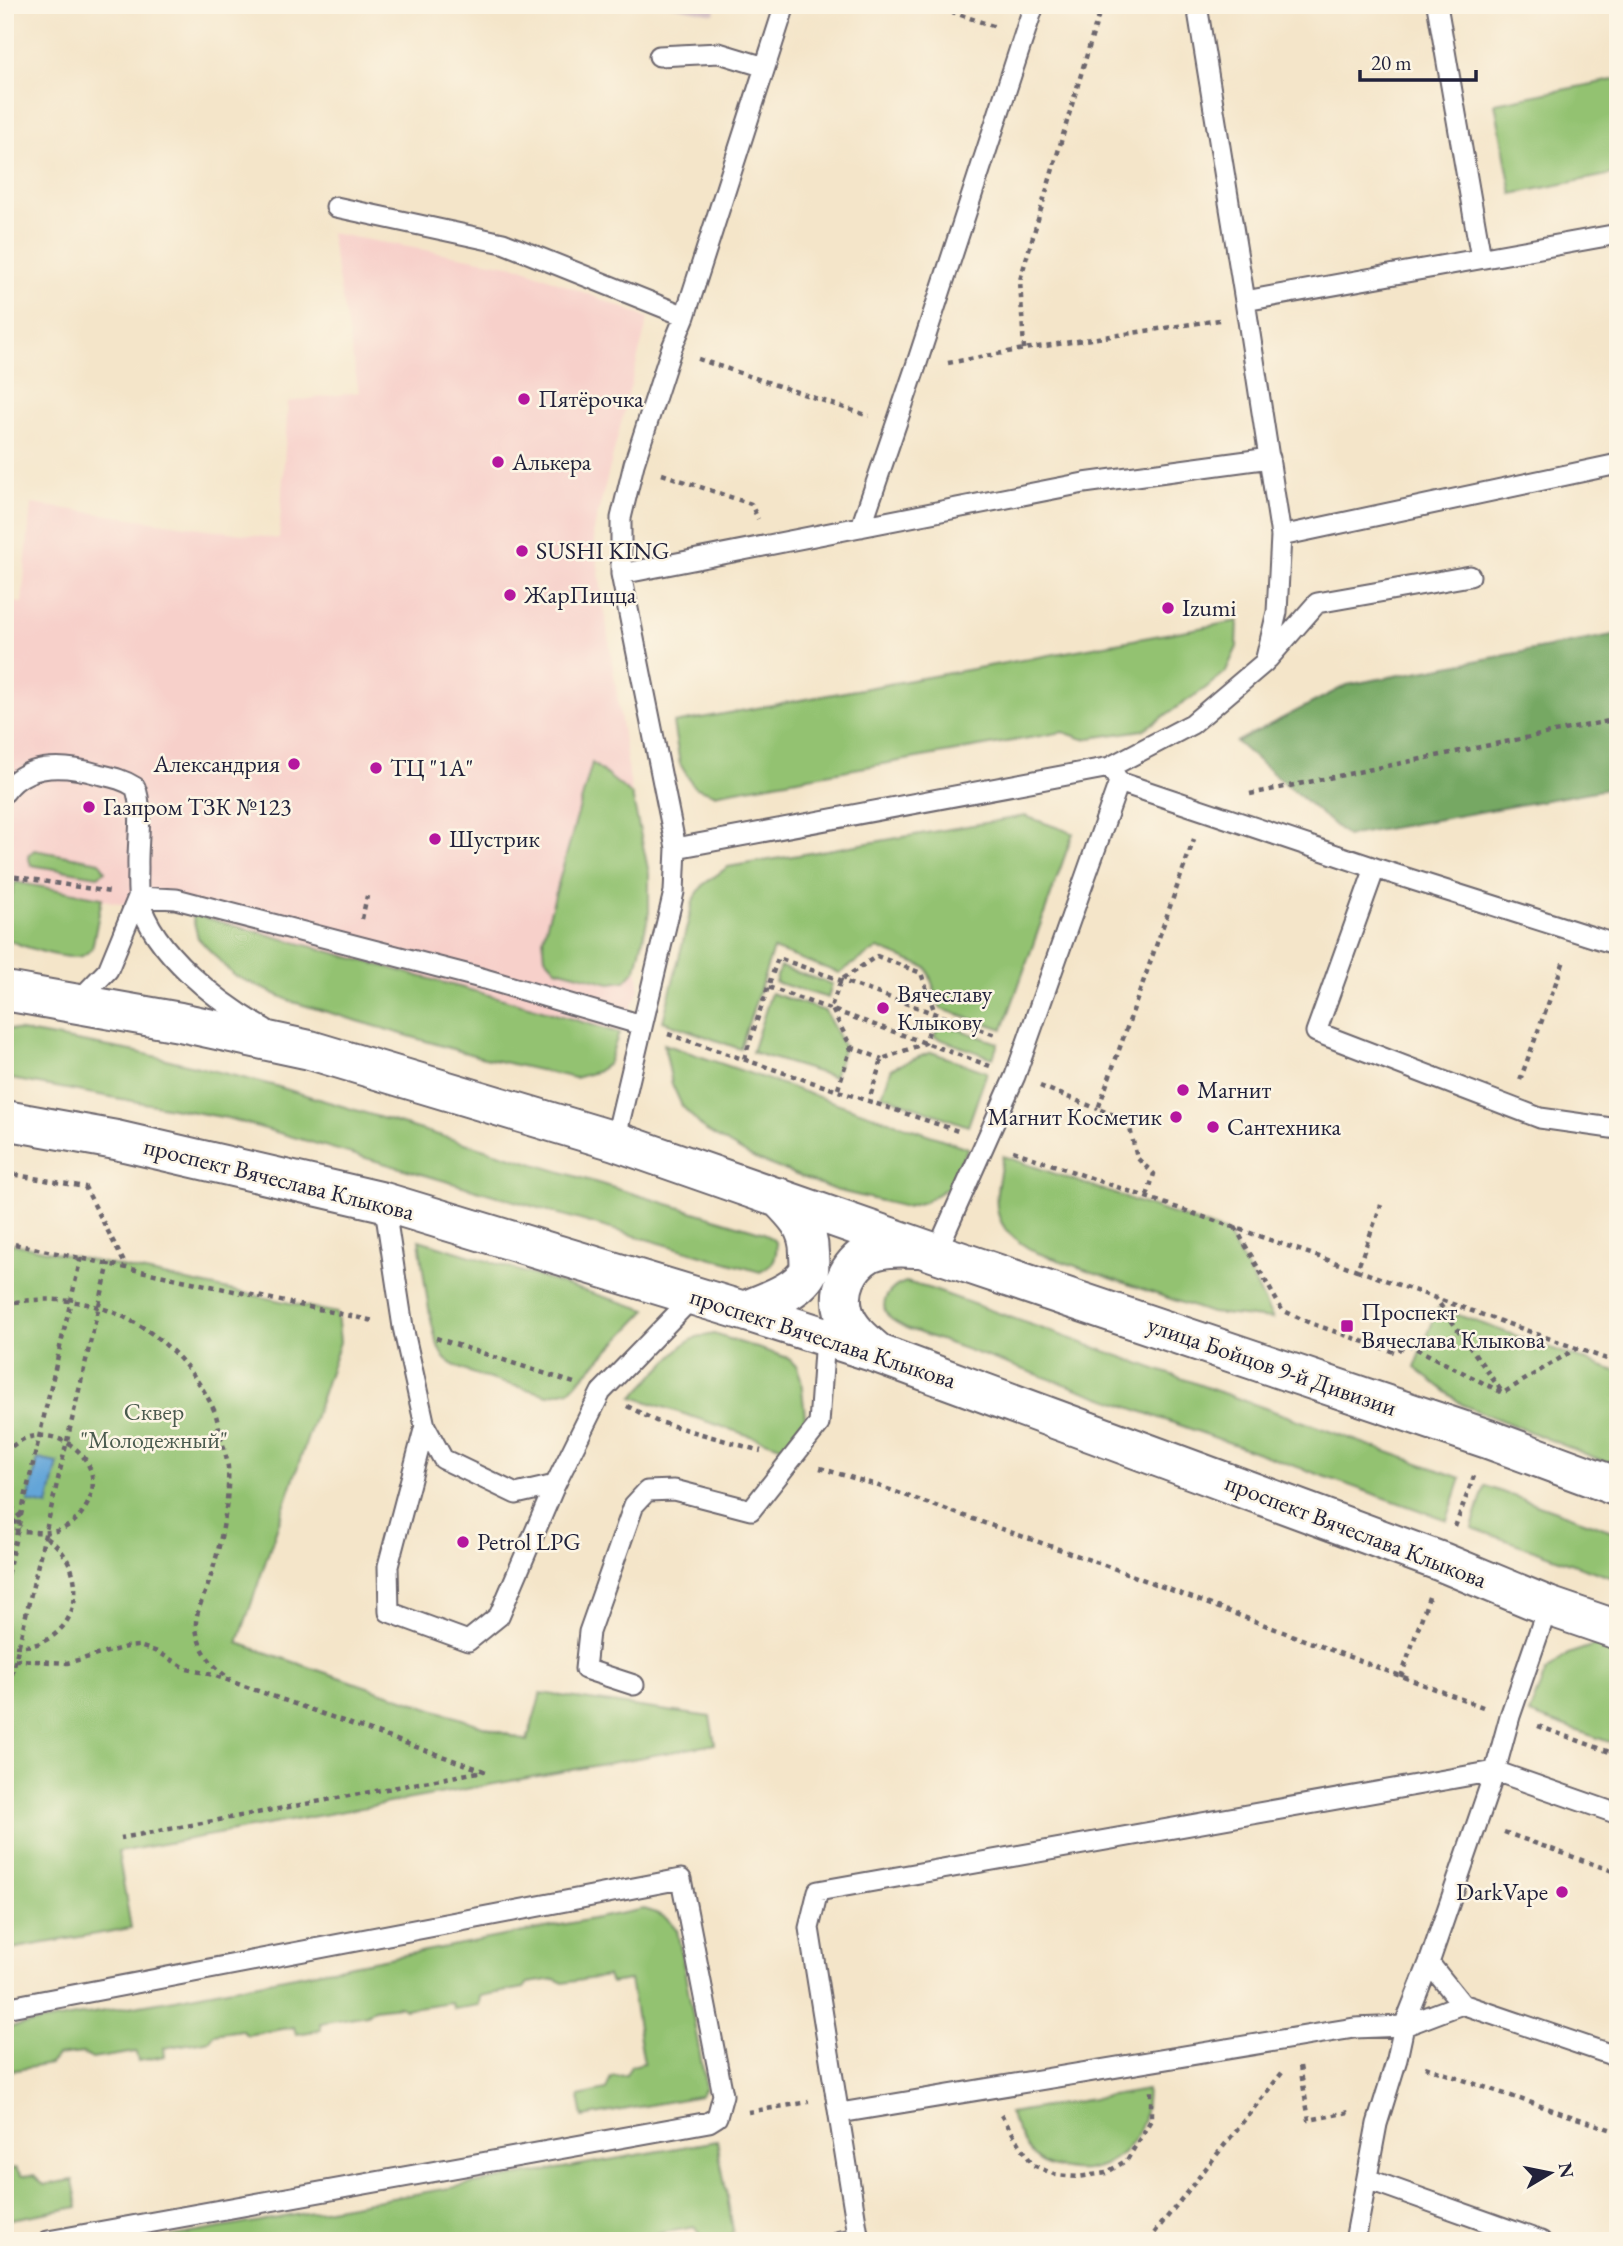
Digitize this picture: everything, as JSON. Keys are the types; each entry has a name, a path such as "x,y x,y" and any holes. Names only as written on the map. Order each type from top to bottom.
{"main road":[{"path":"5,990 180,1022 310,1050 615,1141 931,1251"},
{"name":"проспект Вячеслава Клыкова","path":"5,1120 116,1140 384,1202 744,1311 878,1354 1618,1630"},
{"path":"744,1311 787,1291 800,1282 810,1268 809,1240 799,1218 778,1197"},
{"path":"878,1354 853,1331 844,1312 841,1291 850,1270 869,1253 897,1246 931,1251"},
{"name":"улица Бойцов 9-й Дивизии","path":"931,1251 1488,1438 1618,1487"}],"lane":[{"path":"615,1141 674,892 676,848 621,574 621,518 634,464 671,350 685,316 785,5"},
{"path":"861,527 1034,5"},
{"path":"1196,5 1282,536 1277,612 1265,662"},
{"path":"1437,5 1481,258"},
{"path":"659,56 719,53 765,67"},
{"path":"336,207 503,243 685,316"},
{"path":"1247,308 1481,258 1618,234"},
{"path":"621,574 1084,484 1270,458"},
{"path":"1282,536 1618,464"},
{"path":"676,848 1115,774 1192,724 1265,662 1317,603 1470,576"},
{"path":"5,792 30,772 51,766 70,766 125,780 135,787 139,803 138,897 159,940 204,986 249,1020 310,1050"},
{"path":"1115,774 1191,806 1618,946"},
{"path":"931,1251 987,1142 1015,1076 1115,774"},
{"path":"1375,868 1316,1032 1540,1118 1618,1129"},
{"path":"138,897 176,899 202,905 485,979 642,1025"},
{"path":"76,1003 108,970 138,897"},
{"path":"384,1202 403,1327 425,1426 443,1459 516,1494 555,1485"},
{"path":"425,1426 388,1566 389,1612 468,1641 499,1616 555,1485 601,1392 695,1296"},
{"path":"634,1685 585,1669 589,1632 634,1505 648,1492 674,1490 751,1510 820,1424 825,1337"},
{"path":"1355,2241 1377,2123 1405,2026 1495,1771 1510,1716 1548,1605"},
{"path":"853,2240 839,2106 810,1928 818,1891 1495,1771 1618,1814"},
{"path":"5,2008 681,1879 723,2095 717,2117 709,2122 48,2241"},
{"path":"1429,1963 1462,2004 1618,2057"},
{"path":"839,2106 993,2087 1354,2028 1405,2026 1462,2004"},
{"path":"1367,2179 1541,2241"}],"path":[{"path":"932,5 1024,36"},
{"path":"1024,349 1020,280 1098,17 1088,5"},
{"path":"915,369 1247,308"},
{"path":"671,350 896,425"},
{"path":"634,464 751,504 770,545"},
{"path":"1191,806 1618,719"},
{"path":"5,875 138,897"},
{"path":"877,956 920,973 935,1013 925,1043 883,1059 851,1047 831,1007 841,980 877,956"},
{"path":"744,1059 778,958 1026,1046"},
{"path":"768,987 831,1007 1098,1109"},
{"path":"642,1025 838,1089 1434,1296 1618,1363"},
{"path":"838,1089 851,1047"},
{"path":"869,1100 883,1059"},
{"path":"5,1173 85,1188 126,1266"},
{"path":"1357,1269 1381,1205"},
{"path":"1234,1227 1282,1310 1310,1323 1394,1352 1409,1345 1503,1393"},
{"path":"5,1584 81,1257"},
{"path":"5,1704 109,1263"},
{"path":"1434,1296 1503,1393"},
{"path":"5,1304 29,1299 71,1300 116,1312 154,1334 186,1364 215,1412 228,1467 224,1522 196,1622 200,1642 208,1659 236,1684"},
{"path":"1401,1677 1503,1393 1577,1348"},
{"path":"5,1454 22,1440 51,1436 67,1441 85,1459 91,1472 90,1501 73,1523 45,1535"},
{"path":"5,1498 21,1518"},
{"path":"5,1514 18,1528"},
{"path":"5,1532 18,1528 45,1535 70,1561 76,1577 77,1593 73,1609 53,1636 39,1643 5,1645"},
{"path":"5,1544 12,1553"},
{"path":"5,1659 67,1663 139,1646 158,1652 187,1669 484,1771 121,1838"},
{"path":"1477,1822 1618,1873"},
{"path":"1297,2053 1309,2120 1366,2109 1377,2123"},
{"path":"1397,2059 1618,2132"},
{"path":"993,2087 999,2112 1033,2165 1056,2175 1106,2173 1127,2160 1151,2120 1151,2090 1144,2062"},
{"path":"1148,2241 1289,2063"},
{"path":"717,2117 839,2106"}],"shaded area":[{"path":"665,5 717,5 714,14"},
{"path":"330,233 520,267 648,318 593,533 632,795 592,763 625,981 636,969 640,988 619,1033 192,914 128,905 5,880 5,601 22,603 31,504 279,539 288,402 359,392"}],"green space":[{"path":"1618,79 1618,173 1512,194 1495,103"},
{"path":"1238,621 1237,647 1226,671 1206,688 1143,730 1083,739 1063,732 714,794 694,787 680,764 673,723"},
{"path":"1618,634 1618,787 1347,836 1236,742 1347,685"},
{"path":"592,763 632,795 649,873 649,913 636,969 625,981 610,983 556,969 545,957 543,938"},
{"path":"1025,816 1073,833 1003,1029 941,1009 927,968 878,948 839,973 773,949 740,1049 663,1021 694,898 704,884 728,867"},
{"path":"34,850 100,862 105,871 98,876 31,865 28,856"},
{"path":"15,882 102,898 92,949 82,956 65,956 43,952 5,939 5,921"},
{"path":"192,914 619,1033 608,1064 596,1072 575,1078 480,1057 293,1002 233,975 198,938"},
{"path":"780,967 832,984 828,998 775,982"},
{"path":"771,993 825,1011 844,1047 834,1077 752,1052"},
{"path":"940,1023 998,1043 993,1058 934,1037"},
{"path":"5,1028 137,1052 272,1085 764,1233 776,1242 775,1257 768,1267 760,1272 227,1118 5,1078"},
{"path":"664,1044 968,1148 947,1188 924,1202 906,1207 835,1190 755,1159 705,1130 682,1106 672,1084"},
{"path":"931,1052 987,1072 968,1126 882,1095 892,1068"},
{"path":"1003,1156 1226,1232 1273,1319 1211,1313 1035,1252 1019,1242 1001,1222 997,1187"},
{"path":"419,1240 647,1310 570,1390 548,1395 480,1376 455,1366 440,1352 431,1322"},
{"name":"Сквер \"Молодежный\"","path":"5,1242 337,1313 340,1342 238,1643 527,1741 541,1693 710,1717 715,1744 118,1852 131,1928 5,1950"},
{"path":"906,1282 1461,1478 1447,1520 906,1328 890,1318 884,1307 890,1292"},
{"path":"1438,1308 1618,1372 1618,1467 1463,1405 1415,1368"},
{"path":"714,1334 788,1358 797,1367 801,1379 806,1426 800,1436 783,1447 633,1397 683,1345 697,1337"},
{"path":"1485,1486 1618,1533 1618,1580 1472,1528"},
{"path":"1597,1644 1618,1649 1618,1745 1529,1714 1546,1671 1568,1654"},
{"path":"644,1909 663,1916 677,1930 704,2076 705,2088 700,2096 583,2117 579,2096 606,2090 611,2077 626,2075 631,2066 644,2063 630,1980 611,1983 608,1976 563,1983 555,1979 528,1983 524,1988 480,1996 479,2005 454,2009 450,2002 405,2009 399,2006 374,2009 367,2015 320,2023 321,2030 296,2034 294,2027 247,2035 241,2030 214,2034 210,2040 164,2048 165,2056 138,2061 136,2052 92,2059 83,2053 57,2056 50,2064 5,2072 5,2028 175,1999"},
{"path":"1147,2090 1143,2122 1132,2142 1106,2164 1084,2170 1054,2167 1037,2159 1025,2144 1009,2113"},
{"path":"717,2141 733,2230 729,2241 706,2241 695,2227 616,2241 146,2241"},
{"path":"15,2168 22,2176 34,2175 44,2185 73,2180 78,2207 5,2220 5,2170"}],"water":[{"path":"38,1459 58,1463 48,1506 28,1502"}],"place":[{"name":"Пятёрочка","path":"524,399"},
{"name":"Алькера","path":"498,462"},
{"name":"SUSHI KING","path":"522,551"},
{"name":"ЖарПицца","path":"510,595"},
{"name":"Izumi","path":"1168,608"},
{"name":"Александрия","path":"294,764"},
{"name":"ТЦ \"1А\"","path":"376,768"},
{"name":"Газпром ТЗК №123","path":"89,807"},
{"name":"Шустрик","path":"435,839"},
{"name":"Вячеславу Клыкову","path":"883,1008"},
{"name":"Магнит","path":"1183,1090"},
{"name":"Магнит Косметик","path":"1176,1117"},
{"name":"Сантехника","path":"1213,1127"},
{"name":"Проспект Вячеслава Клыкова","path":"1347,1326"},
{"name":"Petrol LPG","path":"463,1542"},
{"name":"DarkVape","path":"1562,1892"}]}
